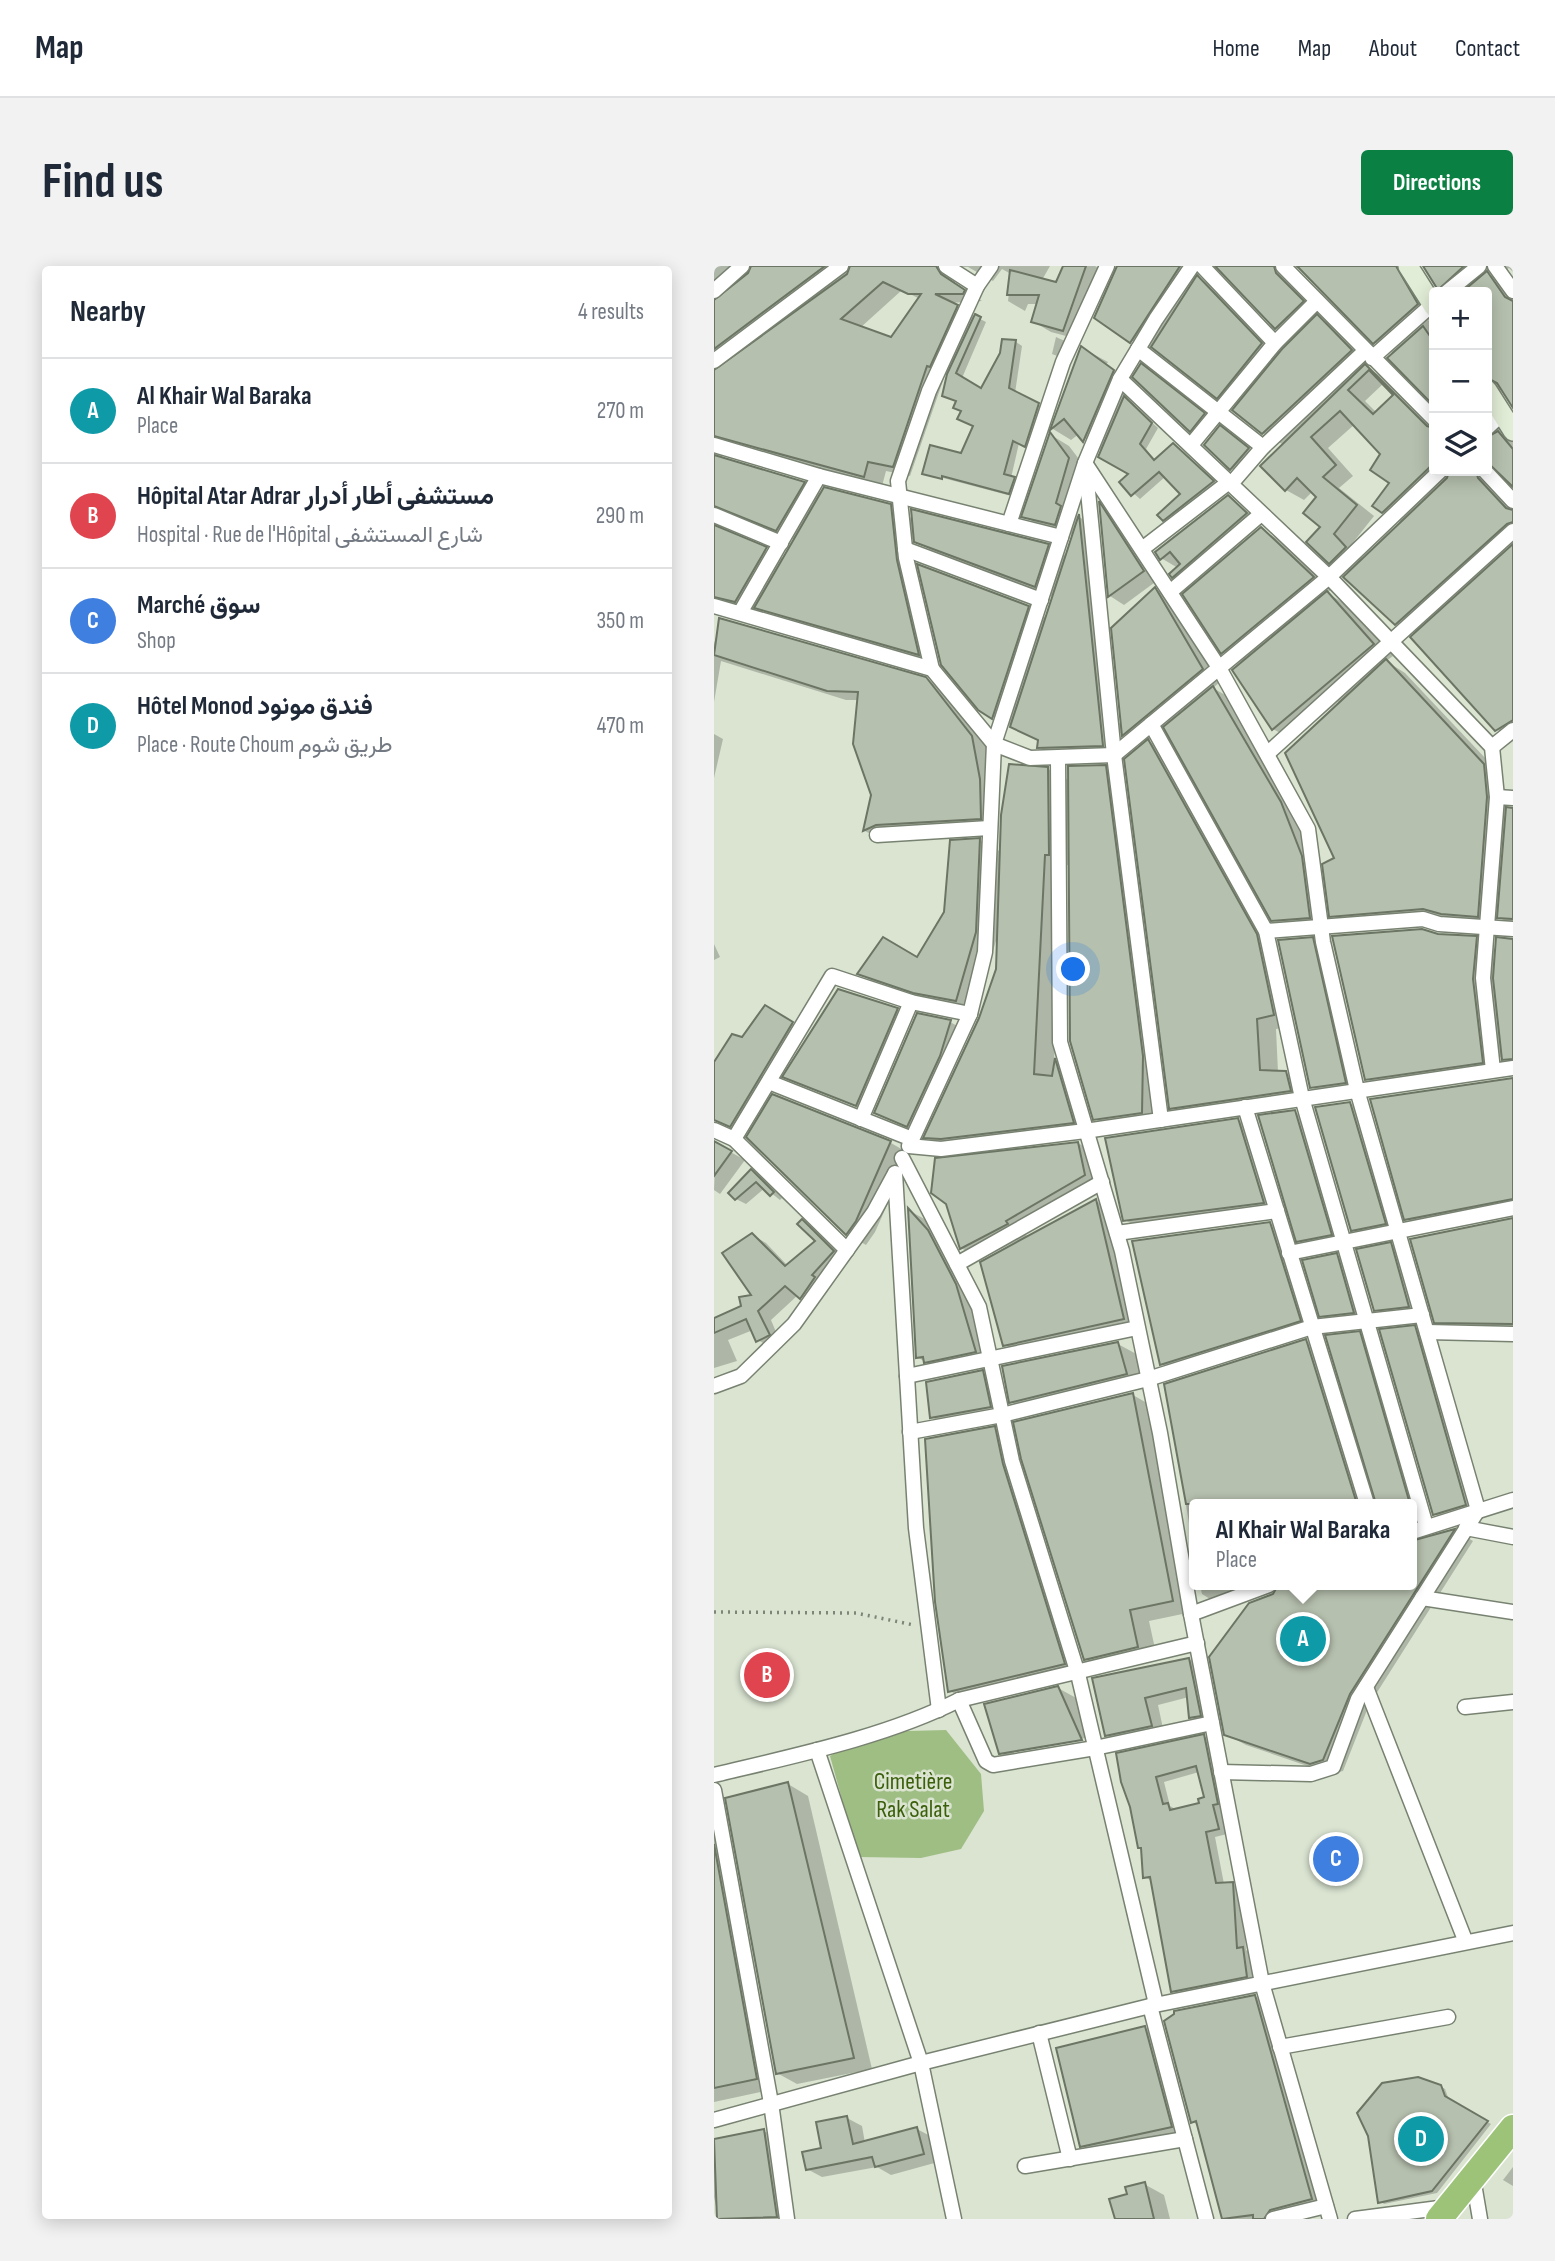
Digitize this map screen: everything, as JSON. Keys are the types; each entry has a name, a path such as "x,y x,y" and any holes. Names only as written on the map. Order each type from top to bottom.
{"highway":[{"path":"1444,2213 1513,2128"}],"street":[{"path":"714,291 742,266"},
{"path":"714,361 841,266"},
{"path":"946,266 977,286"},
{"path":"991,266 977,286 929,391 898,481 905,549 932,669 994,744 1030,758 1058,760 1114,755 1218,666 1329,577 1435,476"},
{"path":"1009,524 1063,362 1107,266"},
{"path":"714,1386 741,1376 794,1324 874,1212 908,1148 970,1014 985,952 994,744 1085,463 1120,379 1192,266"},
{"path":"1202,266 1275,343"},
{"path":"1283,266 1429,414"},
{"path":"1408,266 1429,292"},
{"path":"1454,287 1479,266"},
{"path":"1495,266 1513,291"},
{"path":"1191,445 1275,343 1317,301"},
{"path":"1142,549 1230,483 1263,447 1369,354 1429,308"},
{"path":"1138,349 1263,447"},
{"path":"1120,379 1329,577 1492,747 1497,797 1483,978 1493,1070"},
{"path":"1492,397 1508,419"},
{"path":"714,445 819,477 1061,537"},
{"path":"1085,463 1218,666 1308,830 1321,926 1357,1090 1478,1510 1358,1699 1333,1768 1311,1774 1221,1772"},
{"path":"1085,463 1114,755 1161,1120"},
{"path":"1490,476 1513,501"},
{"path":"740,613 819,477"},
{"path":"1170,592 1260,514"},
{"path":"714,515 780,543"},
{"path":"1267,754 1393,643 1513,531"},
{"path":"905,549 1041,600"},
{"path":"714,606 932,669"},
{"path":"1151,723 1266,932 1302,1098 1426,1526"},
{"path":"1492,747 1513,730"},
{"path":"1058,760 1060,1042 1117,1233 1169,1480 1191,1614 1262,1983 1328,2213 1273,2219"},
{"path":"1497,797 1513,798"},
{"path":"877,835 989,828"},
{"path":"1266,932 1423,919 1439,924 1513,929"},
{"path":"734,1139 832,976 911,1002 970,1014"},
{"path":"861,1119 911,1002"},
{"path":"769,1082 861,1119 908,1148 941,1149 1085,1131 1513,1068"},
{"path":"1245,1107 1365,1499"},
{"path":"714,1130 734,1139 847,1250"},
{"path":"908,1148 957,1264 979,1307 1012,1461 1077,1674 1153,2005 1206,2219"},
{"path":"895,1173 916,1528 939,1710"},
{"path":"957,1264 1102,1182"},
{"path":"1289,1253 1513,1208"},
{"path":"1117,1233 1277,1211"},
{"path":"910,1432 1002,1415 1148,1379 1312,1327 1422,1315"},
{"path":"906,1376 1137,1328"},
{"path":"1427,1332 1513,1334"},
{"path":"1417,1530 1513,1500"},
{"path":"1466,1528 1513,1537"},
{"path":"1191,1614 1256,1590"},
{"path":"1422,1598 1513,1612"},
{"path":"714,1775 817,1750 939,1710 959,1700 1077,1674 1197,1643"},
{"path":"1366,1687 1465,1940"},
{"path":"959,1700 986,1761 993,1765 1095,1748 1212,1723"},
{"path":"1465,1707 1513,1702"},
{"path":"817,1750 921,2063 954,2219"},
{"path":"714,1790 771,2103 787,2219"},
{"path":"714,2120 921,2063 1153,2005 1465,1940 1513,1933"},
{"path":"1280,2047 1448,2017"},
{"path":"1039,2033 1070,2159"},
{"path":"1026,2166 1185,2139"},
{"path":"1473,2178 1480,2219"},
{"path":"1354,2219 1444,2213"}],"path":[{"path":"714,1612 856,1613 929,1628"}],"green space":[{"name":"Cimetière Rak Salat","path":"946,1730 981,1774 984,1811 961,1849 921,1858 858,1857 830,1756 870,1732"}],"building":[{"path":"751,266 825,266 714,349 714,300 748,273"},
{"path":"850,266 936,266 941,274 965,290 963,294 935,294 958,305 930,367 927,366 893,467 868,462 864,477 714,436 714,370 847,274","holes":["883,282 908,294 921,294 891,337 841,319"]},
{"path":"1063,266 1086,266 1063,331 1031,322 1039,295 1007,295 1010,270 1056,282"},
{"path":"1117,266 1180,266 1130,343 1094,318"},
{"path":"1215,266 1274,266 1276,273 1304,301 1275,329"},
{"path":"1297,266 1396,266 1418,304 1373,344"},
{"path":"1423,266 1464,266 1441,287 1436,287"},
{"path":"1487,271 1505,297 1513,301 1513,408 1497,383 1492,380 1492,287 1468,287"},
{"path":"1197,275 1262,343 1217,399 1151,347"},
{"path":"975,314 981,317 956,373 981,388 1000,353 1002,339 1016,340 1009,388 1039,403 1025,447 1013,441 1004,474 1015,477 1009,494 942,476 942,479 922,474 930,445 961,453 973,426 957,419 961,411 953,408 956,401 942,396 947,374"},
{"path":"1317,314 1352,350 1262,434 1232,410 1282,349"},
{"path":"1423,326 1429,335 1429,401 1387,358"},
{"path":"1081,346 1114,370 1083,442 1064,419 1050,430"},
{"path":"1141,363 1205,413 1190,432 1132,377"},
{"path":"1365,364 1429,427 1429,468 1382,513 1372,506 1389,483 1370,470 1380,454 1340,411 1311,437 1336,465 1323,477 1357,505 1334,534 1346,547 1329,564 1306,542 1320,527 1303,513 1316,497 1297,478 1285,491 1260,466","holes":["1369,370 1393,395 1373,414 1348,390"]},
{"path":"1124,396 1152,423 1140,444 1154,460 1173,443 1214,481 1163,521 1157,515 1180,494 1159,472 1131,496 1119,482 1128,474 1098,457"},
{"path":"1220,425 1249,448 1230,470 1204,445"},
{"path":"1498,431 1513,449 1513,487 1492,467 1492,434"},
{"path":"1050,432 1069,458 1056,503 1061,506 1055,525 1021,517"},
{"path":"714,455 805,482 776,531 714,506"},
{"path":"1477,476 1506,508 1513,510 1513,522 1507,524 1395,625 1343,577 1447,478"},
{"path":"824,487 891,504 897,560 919,655 754,608"},
{"path":"1228,495 1247,513 1172,578 1169,574 1180,564 1170,552 1160,560 1155,552"},
{"path":"1099,501 1144,571 1108,597"},
{"path":"911,509 1049,544 1035,587 914,542"},
{"path":"1079,514 1103,746 1037,748 1038,740 1010,727"},
{"path":"714,525 767,547 735,602 714,597"},
{"path":"1261,527 1314,577 1221,654 1182,594"},
{"path":"1513,544 1513,720 1495,731 1410,637"},
{"path":"917,564 1029,606 992,719 978,710 941,665"},
{"path":"1155,587 1203,669 1122,736 1111,628"},
{"path":"1327,591 1374,644 1272,730 1232,670"},
{"path":"719,618 926,677 972,736 980,779 981,819 876,825 863,831 871,795 853,744 858,692 827,691 714,655"},
{"path":"1386,659 1484,764 1487,797 1478,917 1441,914 1423,909 1329,917 1322,864 1334,858 1285,753"},
{"path":"1213,686 1281,802 1302,856 1310,918 1271,921 1163,727"},
{"path":"1148,739 1257,934 1274,1015 1257,1019 1260,1070 1286,1071 1291,1091 1169,1109 1124,759"},
{"path":"1009,764 1048,767 1049,855 1045,855 1034,1074 1052,1076 1055,1058 1074,1123 941,1139 923,1138 979,1018 996,969 1001,815"},
{"path":"1106,765 1143,1056 1142,1113 1093,1120 1070,1041 1068,766"},
{"path":"1506,807 1513,808 1513,919 1497,918"},
{"path":"980,838 976,932 956,1001 913,993 857,974 883,937 917,957 944,912 950,840"},
{"path":"1422,929 1438,934 1477,936 1473,979 1483,1063 1365,1080 1332,936"},
{"path":"1313,937 1346,1083 1310,1088 1278,940"},
{"path":"1496,937 1513,939 1513,1059 1502,1060 1493,978"},
{"path":"838,989 898,1008 856,1106 782,1077"},
{"path":"765,1005 793,1022 730,1127 714,1120 714,1062 732,1034 742,1037"},
{"path":"917,1013 951,1020 940,1056 907,1127 874,1113"},
{"path":"1513,1078 1513,1199 1404,1220 1370,1099"},
{"path":"772,1094 891,1141 856,1221 846,1235 746,1137"},
{"path":"1350,1102 1386,1224 1351,1231 1315,1107"},
{"path":"1295,1110 1332,1235 1296,1242 1258,1115"},
{"path":"1238,1118 1264,1203 1123,1221 1105,1138"},
{"path":"714,1141 732,1151 714,1176"},
{"path":"1078,1142 1085,1175 1006,1221 1008,1224 960,1249 946,1204 931,1193 935,1158"},
{"path":"751,1169 774,1192 770,1196 756,1182 735,1200 728,1193"},
{"path":"1096,1199 1124,1319 1003,1346 980,1262"},
{"path":"908,1208 928,1230 956,1284 976,1352 924,1363 923,1357 916,1358"},
{"path":"1513,1218 1513,1324 1434,1323 1410,1239"},
{"path":"802,1219 834,1251 812,1275 815,1277 800,1299 785,1286 758,1311 770,1335 756,1342 746,1319 714,1333 714,1318 741,1306 739,1297 751,1295 722,1253 752,1233 785,1266 815,1241 797,1224"},
{"path":"1270,1222 1301,1321 1160,1365 1132,1241"},
{"path":"1391,1242 1409,1307 1374,1311 1356,1249"},
{"path":"1337,1253 1354,1313 1319,1317 1302,1260"},
{"path":"1415,1325 1466,1505 1433,1515 1379,1329"},
{"path":"1360,1331 1409,1499 1374,1499 1325,1335"},
{"path":"1306,1339 1355,1499 1189,1499 1189,1504 1186,1504 1164,1384"},
{"path":"1118,1342 1127,1374 1009,1403 1002,1366"},
{"path":"983,1370 991,1407 930,1418 926,1382"},
{"path":"1133,1393 1173,1601 1130,1610 1138,1647 1084,1660 1021,1459 1013,1422"},
{"path":"995,1426 1003,1464 1065,1664 948,1692 935,1602 925,1439"},
{"path":"1455,1529 1417,1589 1417,1539"},
{"path":"1275,1590 1416,1590 1350,1694 1323,1760 1310,1764 1224,1735 1209,1657 1249,1603 1273,1594"},
{"path":"1189,1658 1201,1716 1189,1718 1186,1688 1145,1698 1152,1726 1105,1736 1092,1678"},
{"path":"1058,1686 1082,1740 999,1754 984,1704"},
{"path":"1204,1734 1218,1804 1213,1805 1219,1829 1206,1832 1216,1883 1233,1882 1237,1948 1243,1947 1247,1977 1171,1992 1150,1877 1143,1878 1141,1848 1138,1848 1116,1753","holes":["1196,1766 1204,1797 1198,1799 1199,1803 1170,1810 1168,1803 1163,1804 1156,1777"]},
{"path":"788,1782 854,2058 776,2074 725,1798"},
{"path":"714,1844 757,2079 714,2088"},
{"path":"1255,1995 1312,2199 1270,2210 1264,2219 1253,2219 1253,2215 1222,2219 1196,2121 1191,2123 1164,2021 1174,2014 1174,2011"},
{"path":"1145,2026 1172,2127 1080,2147 1056,2048"},
{"path":"1418,2077 1441,2085 1445,2096 1488,2121 1432,2191 1378,2203 1368,2136 1357,2113 1382,2083"},
{"path":"847,2116 853,2144 917,2127 924,2154 875,2167 872,2157 806,2170 802,2152 821,2148 816,2122"},
{"path":"764,2129 777,2217 717,2219 714,2139"},
{"path":"1145,2182 1154,2219 1115,2219 1109,2199 1127,2194 1125,2187"}],"place":[{"name":"Al Khair Wal Baraka","path":"1303,1639"},
{"name":"Hôpital Atar Adrar مستشفى أطار أدرار","path":"767,1675"},
{"name":"Marché سوق","path":"1336,1859"},
{"name":"Hôtel Monod فندق مونود","path":"1421,2139"}]}
